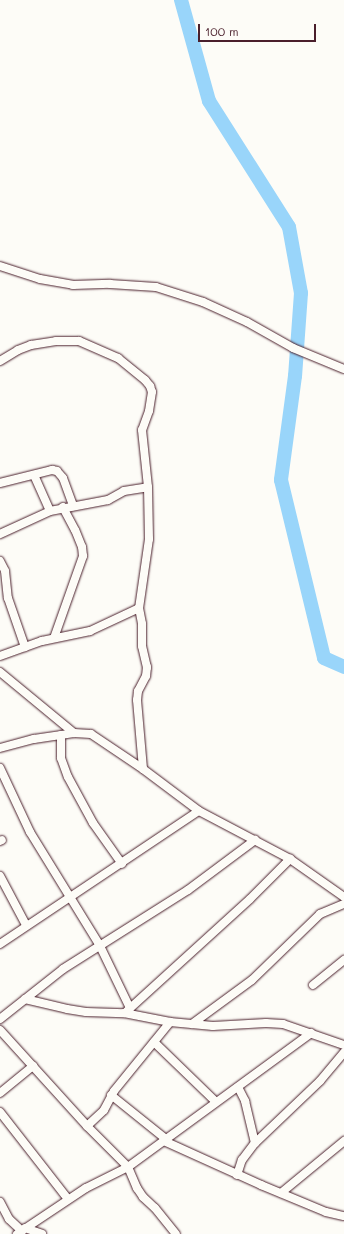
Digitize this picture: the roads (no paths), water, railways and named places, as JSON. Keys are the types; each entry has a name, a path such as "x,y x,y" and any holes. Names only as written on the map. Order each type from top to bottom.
{"street":[{"path":"0,266 40,279 73,285 110,284 156,288 203,302 247,322 293,348 344,368"},
{"path":"0,361 18,350 32,345 56,341 79,341 110,353 145,380 152,392 149,411 142,430 148,487 149,539 139,608 142,624 142,646 147,667 146,676 138,691 137,700 143,769"},
{"path":"0,483 52,470 60,473 73,506"},
{"path":"34,475 50,511"},
{"path":"0,534 50,511 63,507 108,500 124,491 148,487"},
{"path":"54,638 83,556 83,551 78,536 63,507"},
{"path":"0,561 5,571 8,598 25,647"},
{"path":"0,656 54,638 90,631 139,608"},
{"path":"0,672 74,733"},
{"path":"0,748 34,739 74,733 91,734 143,769 199,811 290,859 344,897"},
{"path":"61,735 61,758 68,777 93,823 122,864"},
{"path":"0,768 30,832 100,946 127,1010"},
{"path":"0,944 26,925 71,898 199,811"},
{"path":"0,1019 63,969 188,890 255,840"},
{"path":"127,1010 250,899 290,859"},
{"path":"0,876 26,925"},
{"path":"192,1024 252,980 320,914 344,904"},
{"path":"313,985 344,960"},
{"path":"25,999 86,1012 127,1010 170,1022 213,1026 266,1023 283,1024 341,1044 344,1035"},
{"path":"87,1126 104,1110 111,1095 170,1022"},
{"path":"0,1030 87,1126 128,1167 137,1188 143,1197 155,1208 176,1234"},
{"path":"21,1231 86,1188 128,1167 215,1101 238,1087 311,1033"},
{"path":"154,1042 215,1101"},
{"path":"236,1174 242,1160 255,1143 320,1081 344,1052"},
{"path":"0,1093 33,1066"},
{"path":"238,1087 245,1101 255,1143"},
{"path":"111,1095 165,1140 236,1174 326,1212 344,1216"},
{"path":"0,1112 68,1199"},
{"path":"281,1193 344,1141"},
{"path":"0,1202 9,1219 21,1231 42,1234"}],"waterway":[{"path":"181,0 209,101 289,227 301,293 295,376 281,480 324,658 344,667"}]}
